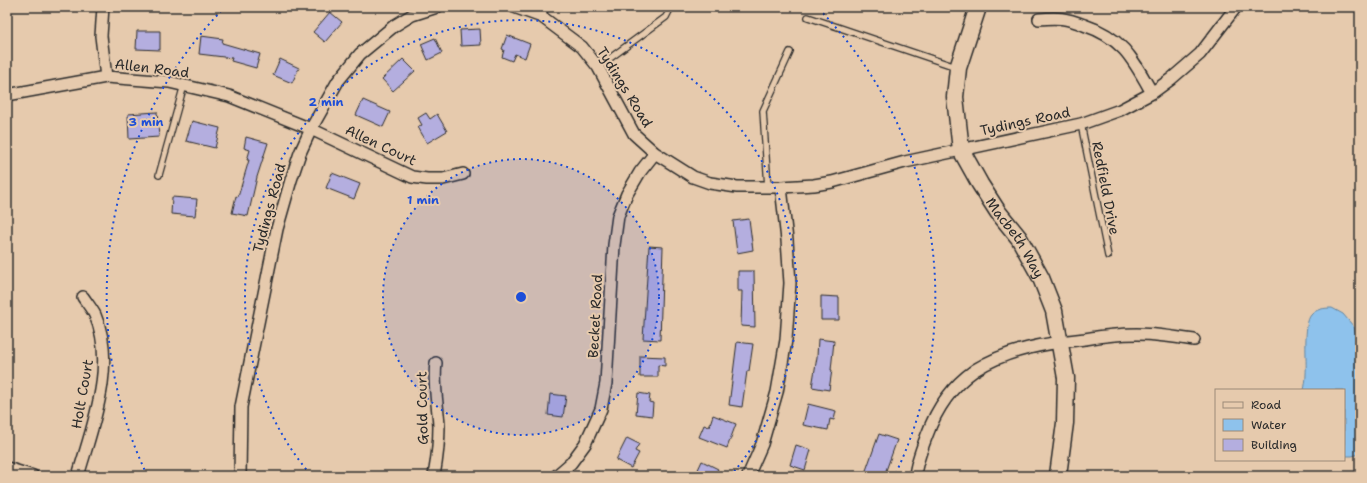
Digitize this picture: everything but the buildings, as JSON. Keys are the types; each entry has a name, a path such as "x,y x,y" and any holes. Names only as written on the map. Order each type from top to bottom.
{"street":[{"path":"103,7 101,36 106,77"},
{"name":"Tydings Road","path":"240,476 239,458 241,407 252,348 281,215 300,153 311,129 338,81 360,54 394,26 412,15 437,7"},
{"name":"Tydings Road","path":"514,7 544,12 582,47 598,67 634,134 655,153 693,177 710,183 736,187 782,187 832,182 905,162 1081,124 1120,110 1152,93 1200,54 1236,7"},
{"name":"Macbeth Way","path":"978,7 958,68 955,97 961,150 998,212 1019,238 1041,278 1054,311 1066,378 1065,423 1058,476"},
{"path":"1039,20 1055,17 1067,19 1095,28 1112,37 1125,50 1138,68 1152,93"},
{"name":"Allen Road","path":"7,95 106,77 169,82 229,96 311,129"},
{"name":"Allen Court","path":"311,129 412,177 443,179 463,174"},
{"name":"Becket Road","path":"556,476 571,463 585,444 601,409 606,383 614,245 618,216 630,188 655,153"},
{"path":"748,476 762,444 777,392 786,340 790,283 788,240 782,187"},
{"name":"Holt Court","path":"78,476 98,406 104,356 100,334 94,315 83,297"},
{"path":"915,476 922,447 931,423 944,401 958,385 974,371 1004,355 1060,342 1107,336 1136,334 1194,340"},
{"name":"Gold Court","path":"434,476 439,449 439,427 434,374 436,363"},
{"path":"7,468 33,476"}],"lane":[{"path":"598,67 666,17 671,7"},
{"path":"808,17 958,68"},
{"path":"768,187 764,111 790,52"},
{"path":"160,175 184,85"},
{"name":"Redfield Drive","path":"1081,124 1108,256"}],"water":[{"path":"1332,308 1343,314 1354,327 1360,349 1360,454 1352,456 1345,456 1345,389 1304,389 1306,376 1307,326 1311,315 1318,310"}]}
